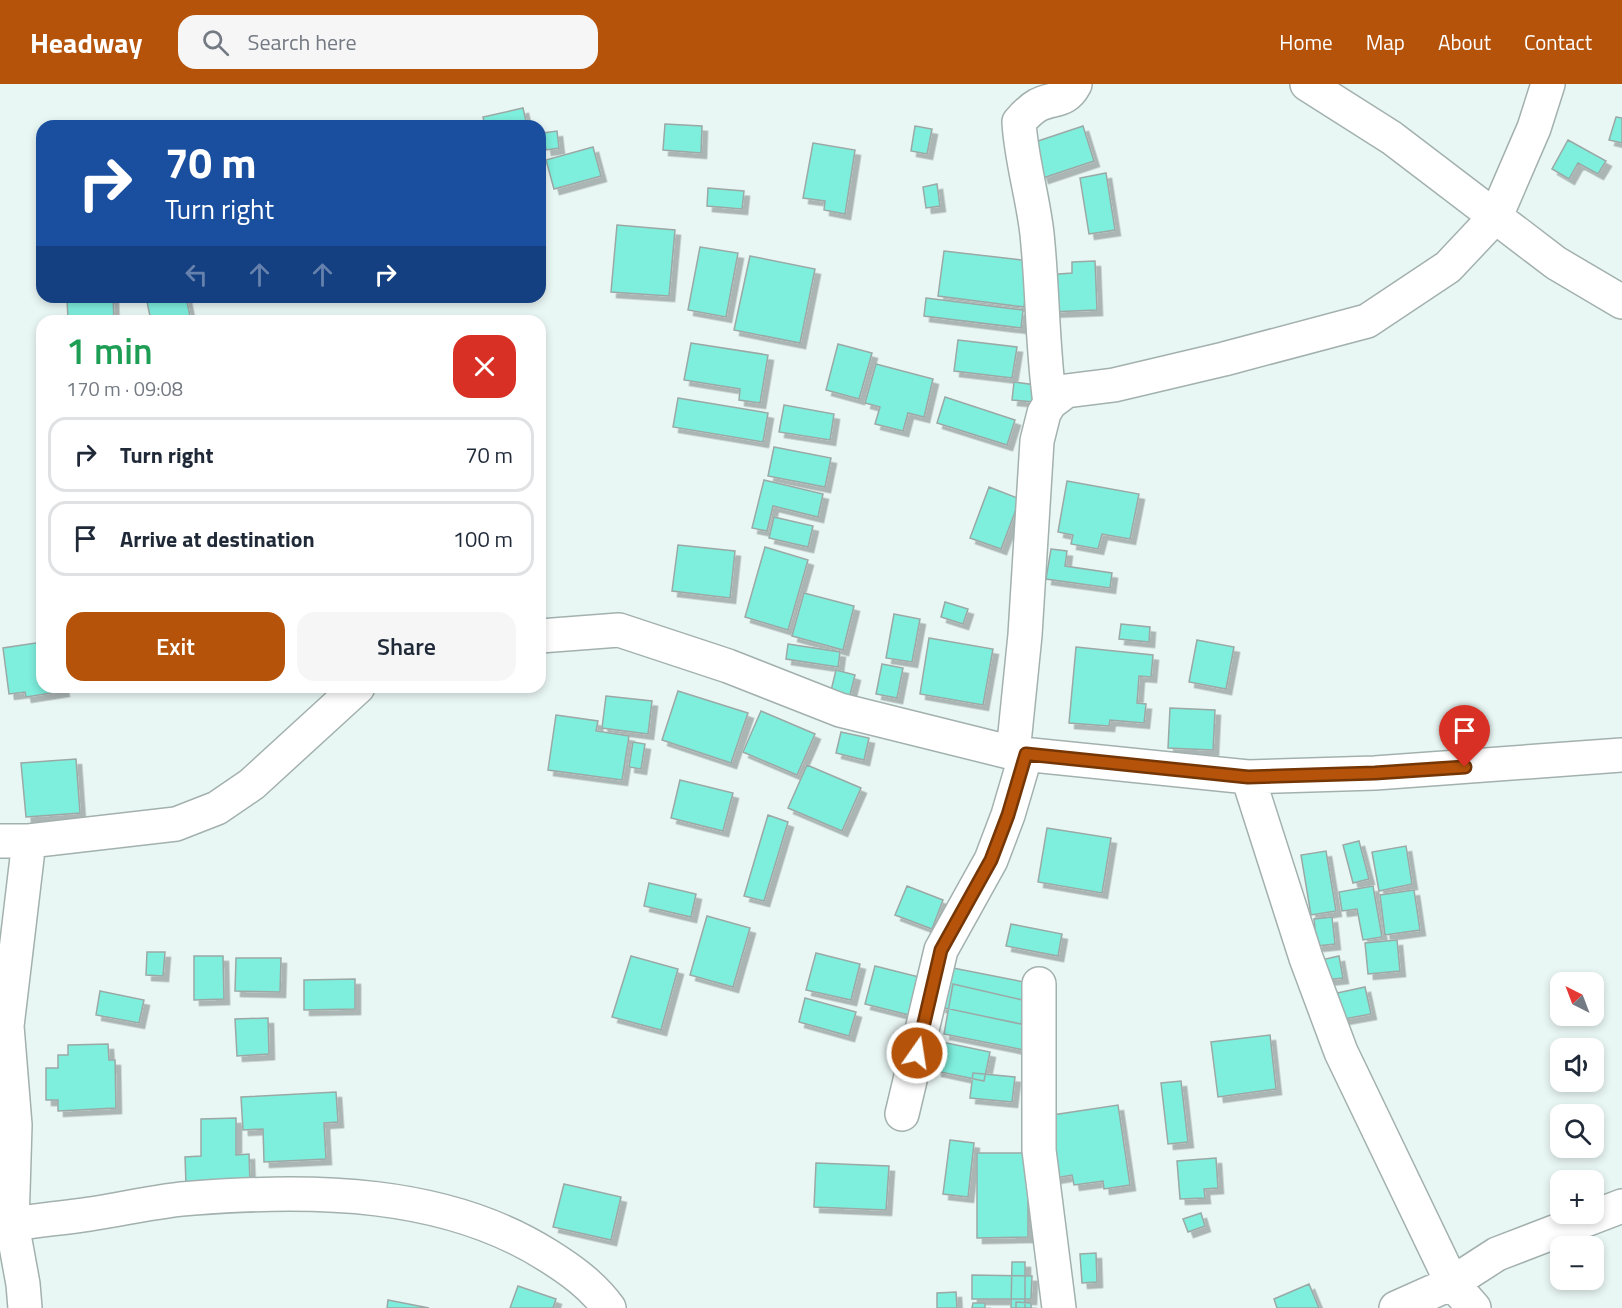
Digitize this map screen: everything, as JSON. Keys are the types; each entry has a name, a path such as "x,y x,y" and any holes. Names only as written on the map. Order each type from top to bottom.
{"street":[{"path":"1050,403 1045,369 1037,236 1019,122 1040,104 1058,100 1070,93 1075,84"},
{"path":"1307,84 1392,138 1556,263 1622,302"},
{"path":"902,1114 941,950 991,860 1008,815 1019,754 1037,441 1041,422 1050,403 1066,392 1124,383 1367,321 1448,267 1496,216 1534,128 1548,84"},
{"path":"546,636 619,630 728,666 840,710 1019,754 1248,777 1375,773 1622,755"},
{"path":"25,1308 23,1284 6,1225 15,1125 7,1026 15,841 176,824 217,808 252,784 351,693"},
{"path":"1248,777 1306,958 1341,1052 1452,1283 1474,1308"},
{"path":"1039,984 1039,1150 1059,1308"},
{"path":"6,1225 192,1198 340,1194 409,1203 477,1221 523,1240 582,1279 598,1292 609,1308"},
{"path":"1396,1308 1452,1283 1497,1254 1622,1206"}],"building":[{"path":"523,108 526,120 484,120 483,117"},
{"path":"1616,117 1622,118 1622,143 1609,140"},
{"path":"665,124 702,126 701,153 663,150"},
{"path":"915,126 932,129 927,154 911,151"},
{"path":"1083,126 1094,161 1043,178 1032,143"},
{"path":"557,131 559,148 546,150 546,133"},
{"path":"1568,140 1606,161 1598,174 1578,163 1569,179 1552,169"},
{"path":"813,143 855,150 845,214 824,210 825,201 803,198"},
{"path":"593,147 601,176 554,189 546,160"},
{"path":"1106,173 1115,230 1089,234 1080,178"},
{"path":"937,184 940,206 926,208 923,187"},
{"path":"708,188 744,191 742,209 707,206"},
{"path":"617,225 675,230 669,296 611,292"},
{"path":"700,247 738,253 726,317 688,310"},
{"path":"944,251 1030,261 1024,307 938,296"},
{"path":"750,256 815,269 800,343 734,330"},
{"path":"1095,261 1097,310 1048,312 1046,275 1072,273 1072,262"},
{"path":"926,298 1023,310 1021,328 924,316"},
{"path":"67,303 113,303 114,315 68,315"},
{"path":"147,303 187,303 190,315 150,315"},
{"path":"958,340 1017,347 1012,378 954,371"},
{"path":"691,343 768,355 760,403 739,400 740,389 684,380"},
{"path":"838,344 872,353 859,399 826,390"},
{"path":"876,364 933,379 924,417 908,413 903,431 875,424 880,407 865,403"},
{"path":"1014,382 1036,385 1034,402 1012,400"},
{"path":"945,397 1015,420 1007,445 937,423"},
{"path":"678,398 768,413 763,442 673,427"},
{"path":"784,405 834,414 830,440 779,432"},
{"path":"774,447 831,458 825,487 768,476"},
{"path":"764,480 823,494 818,517 773,506 767,531 752,528"},
{"path":"1067,481 1139,494 1130,539 1102,534 1098,549 1071,544 1073,535 1058,532"},
{"path":"989,487 1020,499 1001,549 970,538"},
{"path":"774,517 813,526 808,547 769,538"},
{"path":"678,545 735,551 730,598 672,591"},
{"path":"765,547 808,560 788,630 745,617"},
{"path":"1051,549 1067,551 1065,566 1112,573 1110,588 1046,579"},
{"path":"804,593 854,606 843,650 792,636"},
{"path":"945,602 968,609 963,624 941,617"},
{"path":"894,614 920,619 912,662 886,658"},
{"path":"1121,624 1150,627 1149,642 1119,639"},
{"path":"929,638 993,649 983,705 920,694"},
{"path":"1197,640 1234,647 1226,689 1189,682"},
{"path":"36,643 36,693 51,693 26,697 25,692 9,694 3,648"},
{"path":"788,644 840,652 838,667 786,659"},
{"path":"1076,647 1153,655 1151,677 1139,676 1137,703 1146,704 1144,723 1110,720 1109,726 1069,723"},
{"path":"882,664 903,668 897,698 876,694"},
{"path":"836,670 855,675 848,703 829,699"},
{"path":"678,691 748,713 731,763 662,740"},
{"path":"606,696 652,701 648,734 602,728"},
{"path":"1170,708 1215,710 1213,750 1168,748"},
{"path":"761,711 815,734 797,775 743,752"},
{"path":"556,715 598,721 596,731 629,736 622,780 548,770"},
{"path":"841,732 869,738 864,760 836,753"},
{"path":"633,742 645,744 641,769 629,767"},
{"path":"76,759 80,813 26,817 21,763"},
{"path":"807,765 861,788 842,831 788,808"},
{"path":"680,780 733,793 723,831 671,818"},
{"path":"768,815 788,822 764,901 744,896"},
{"path":"1047,828 1111,838 1102,893 1038,882"},
{"path":"1359,841 1369,879 1353,883 1343,845"},
{"path":"1406,846 1412,884 1379,891 1372,852"},
{"path":"1326,851 1336,911 1311,915 1301,855"},
{"path":"649,883 696,894 691,917 644,906"},
{"path":"907,886 943,900 932,929 895,915"},
{"path":"1373,886 1382,937 1363,940 1357,909 1342,911 1339,892"},
{"path":"1414,890 1420,930 1385,935 1380,895"},
{"path":"707,916 750,928 733,987 690,975"},
{"path":"1332,917 1335,944 1317,946 1314,919"},
{"path":"1011,924 1062,934 1058,956 1006,946"},
{"path":"1397,940 1400,971 1368,974 1365,943"},
{"path":"147,952 165,952 163,976 146,975"},
{"path":"816,953 860,964 851,1000 806,990"},
{"path":"194,956 223,956 224,999 194,1000"},
{"path":"631,956 678,969 661,1030 612,1017"},
{"path":"1339,956 1343,978 1325,980 1321,960"},
{"path":"236,958 281,958 280,992 235,991"},
{"path":"875,966 923,978 913,1016 865,1004"},
{"path":"948,967 1029,983 1021,1024 940,1007"},
{"path":"355,979 355,1009 304,1010 304,980"},
{"path":"953,984 1027,1001 1024,1050 944,1034"},
{"path":"1365,987 1371,1014 1333,1021 1328,995"},
{"path":"100,991 144,1000 139,1023 96,1015"},
{"path":"805,998 856,1012 849,1036 799,1022"},
{"path":"268,1018 269,1054 237,1056 235,1019"},
{"path":"1270,1035 1276,1089 1218,1097 1211,1042"},
{"path":"942,1042 990,1052 984,1081 936,1071"},
{"path":"108,1044 109,1060 115,1060 116,1108 58,1111 58,1100 46,1100 46,1068 58,1068 58,1055 68,1055 68,1045"},
{"path":"973,1073 1015,1077 1012,1102 970,1098"},
{"path":"1181,1081 1188,1142 1168,1144 1161,1083"},
{"path":"336,1092 338,1122 324,1123 326,1159 264,1162 263,1129 243,1130 241,1097"},
{"path":"1118,1105 1130,1185 1104,1189 1103,1181 1074,1185 1072,1175 1055,1178 1046,1116"},
{"path":"236,1118 236,1155 249,1154 250,1182 186,1185 185,1157 201,1156 201,1119"},
{"path":"950,1140 974,1143 968,1197 943,1194"},
{"path":"977,1153 1028,1153 1028,1237 977,1238"},
{"path":"1216,1158 1218,1188 1204,1189 1205,1198 1180,1199 1177,1161"},
{"path":"816,1163 889,1166 886,1210 814,1207"},
{"path":"564,1184 621,1197 611,1240 553,1227"},
{"path":"1201,1213 1205,1226 1188,1232 1183,1219"},
{"path":"1096,1253 1097,1282 1082,1283 1080,1254"},
{"path":"1012,1262 1025,1262 1025,1308 1011,1308"},
{"path":"972,1275 1032,1276 1031,1299 972,1299"},
{"path":"1309,1284 1319,1308 1277,1308 1274,1299"},
{"path":"518,1286 556,1299 553,1308 510,1308"},
{"path":"956,1292 957,1308 937,1308 937,1293"},
{"path":"388,1300 429,1308 387,1308"},
{"path":"1016,1302 1031,1303 1031,1308 1016,1308"},
{"path":"973,1303 985,1303 985,1308 972,1308"}],"route":[{"path":"917,1053 941,950 991,860 1008,815 1026,754 1248,777 1375,773 1465,767"}]}
